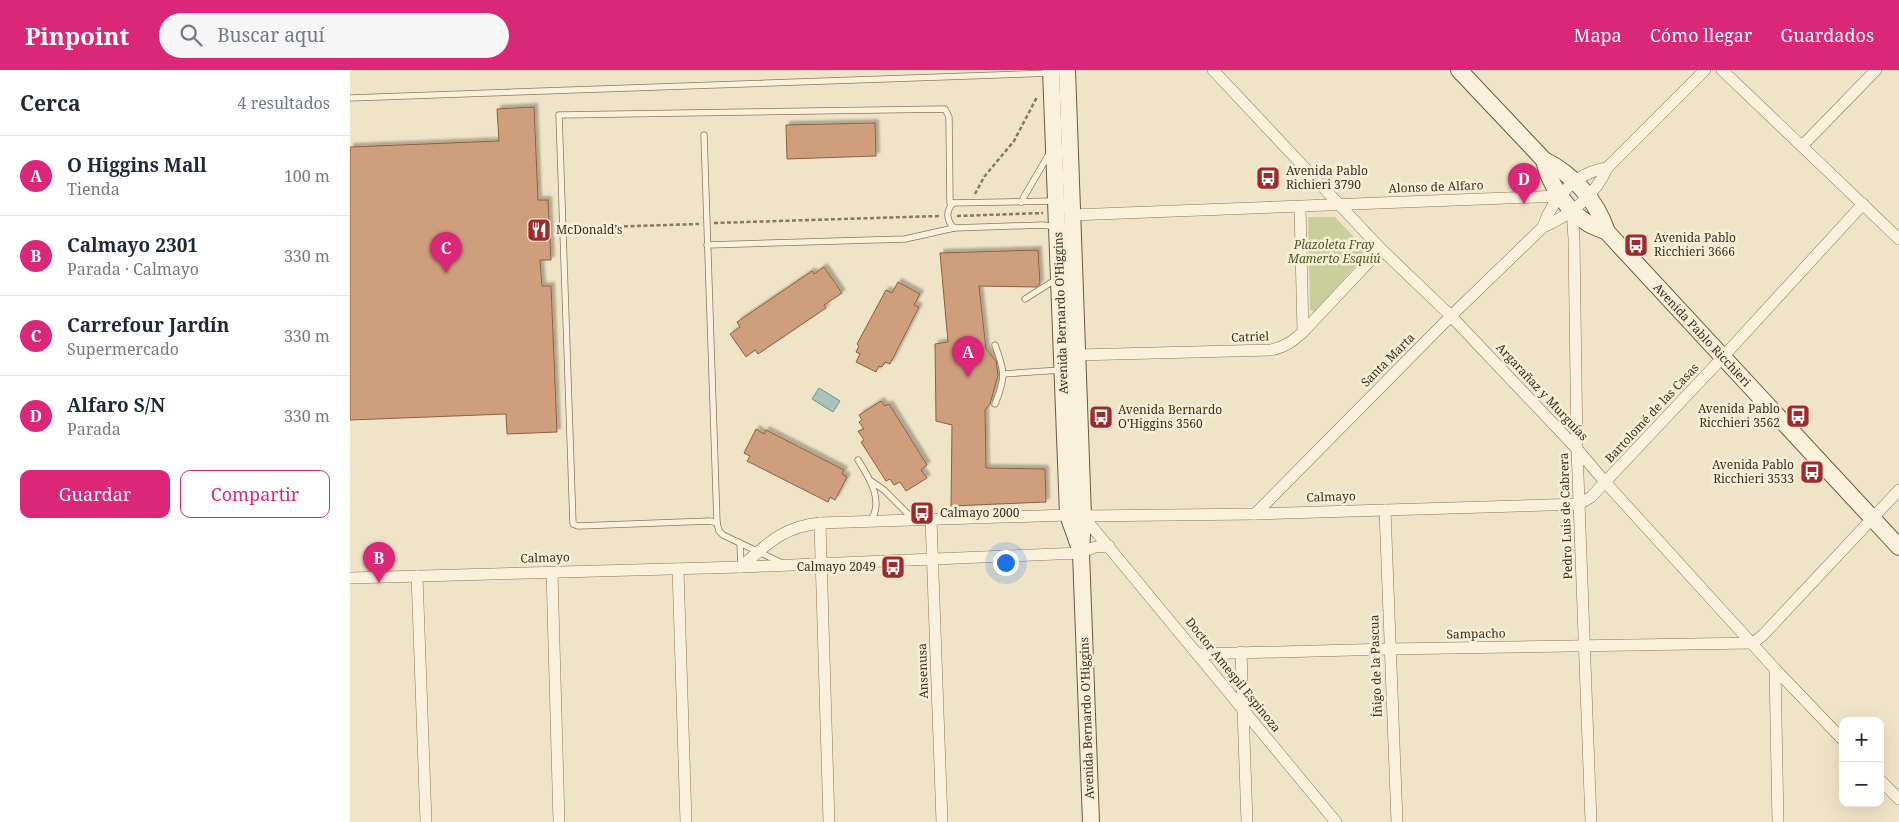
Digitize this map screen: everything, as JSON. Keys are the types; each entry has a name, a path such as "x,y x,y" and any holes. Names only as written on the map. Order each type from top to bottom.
{"main road":[{"name":"Avenida Pablo Ricchieri","path":"1459,70 1544,160 1558,167 1587,196 1602,216 1607,232"},
{"name":"Avenida Bernardo O'Higgins","path":"1056,71 1054,146 1067,206 1057,227 1059,277 1073,364"},
{"name":"Avenida Bernardo O'Higgins","path":"1056,71 1067,206 1076,516 1081,553 1091,822"},
{"name":"Avenida Pablo Ricchieri","path":"1544,160 1547,174 1560,196 1588,224 1607,232 1899,548"}],"street":[{"name":"Santa Marta","path":"1255,514 1451,316 1543,227 1558,220 1597,187 1607,168 1705,70"},
{"path":"1722,70 1899,239"},
{"path":"1802,146 1876,70"},
{"name":"Argarañaz y Murguías","path":"1220,73 1381,249 1451,316 1577,449 1775,669 1839,736"},
{"name":"Santa Marta","path":"1543,227 1548,212 1574,182 1594,169 1607,168"},
{"name":"Alonso de Alfaro","path":"1067,206 1300,207 1560,196"},
{"name":"Bartolomé de las Casas","path":"1579,504 1591,497 1863,204"},
{"path":"1300,207 1303,332"},
{"name":"Pedro Luis de Cabrera","path":"1572,209 1577,449 1591,822"},
{"name":"Catriel","path":"1073,364 1283,348 1303,332 1381,249"},
{"path":"1753,643 1763,635 1899,490"},
{"name":"Calmayo","path":"741,567 773,538 790,529 820,523 1076,516 1255,514 1579,504"},
{"name":"Íñigo de la Pascua","path":"1385,510 1396,822"},
{"name":"Doctor Amespil Espinoza","path":"1076,516 1109,546 1336,822"},
{"name":"Ansenusa","path":"931,519 942,822"},
{"path":"820,523 829,822"},
{"path":"1081,553 1095,547 1109,546"},
{"name":"Calmayo","path":"350,578 741,567 1081,553"},
{"path":"678,569 686,822"},
{"path":"552,572 559,822"},
{"path":"417,576 426,822"},
{"name":"Sampacho","path":"1199,654 1753,643"},
{"path":"1241,652 1247,822"},
{"path":"1775,669 1778,822"},
{"path":"1884,784 1899,799"}],"lane":[{"path":"350,98 1056,71"},
{"path":"716,523 710,521 578,526 574,524 559,115 945,109 948,117 952,203 948,211 948,220 954,228"},
{"path":"704,135 716,523 723,535 788,565"},
{"path":"1021,202 1054,146"},
{"path":"952,203 1021,202 1067,206"},
{"path":"707,246 905,239 954,228 1043,225 1057,227"},
{"path":"1025,299 1059,277"},
{"path":"995,345 1003,367 1003,384 995,404"},
{"path":"1003,374 1073,364"},
{"path":"858,460 871,481 876,504 874,515 870,521"},
{"path":"871,481 884,490 914,520"},
{"path":"740,543 741,567"}],"path":[{"path":"976,215 974,195 984,177 1014,141 1037,97"},
{"path":"564,228 1043,213"}],"green space":[{"name":"Plazoleta Fray Mamerto Esquiú","path":"1308,217 1335,217 1368,252 1314,312 1310,310"}],"water":[{"path":"819,388 840,401 833,412 812,399"}],"building":[{"path":"534,107 538,200 548,200 551,260 540,260 542,286 551,286 557,432 507,434 506,414 350,420 350,147 499,141 497,109"},
{"path":"875,123 876,156 787,159 786,125"},
{"path":"1038,250 1040,284 1036,287 979,286 986,349 996,361 998,375 990,404 985,410 986,468 1045,469 1046,502 951,506 952,425 936,421 935,344 948,342 940,253"},
{"path":"824,267 842,293 824,305 826,308 758,354 755,350 746,357 730,334 740,327 737,322 812,271 814,274"},
{"path":"898,282 920,294 914,305 919,307 890,364 885,362 882,367 879,366 876,372 856,362 860,354 856,352 859,346 857,344 886,290 892,293"},
{"path":"881,401 885,406 889,404 927,465 921,470 927,478 906,491 900,482 894,485 890,479 886,481 861,442 864,440 858,431 864,429 859,422 862,420 859,415"},
{"path":"756,429 764,434 766,430 844,470 842,474 847,477 835,500 830,497 828,502 747,461 750,456 744,453"}],"place":[{"name":"Avenida Pablo Richieri 3790","path":"1268,178"},
{"name":"Alfaro S/N","path":"1524,204"},
{"name":"McDonald's","path":"539,230"},
{"name":"Avenida Pablo Ricchieri 3666","path":"1636,245"},
{"name":"Carrefour Jardín","path":"446,273"},
{"name":"O Higgins Mall","path":"968,377"},
{"name":"Avenida Pablo Ricchieri 3562","path":"1798,416"},
{"name":"Avenida Bernardo O'Higgins 3560","path":"1101,417"},
{"name":"Avenida Pablo Ricchieri 3533","path":"1812,472"},
{"name":"Calmayo 2000","path":"922,513"},
{"name":"Calmayo 2049","path":"893,567"},
{"name":"Calmayo 2301","path":"379,583"}]}
